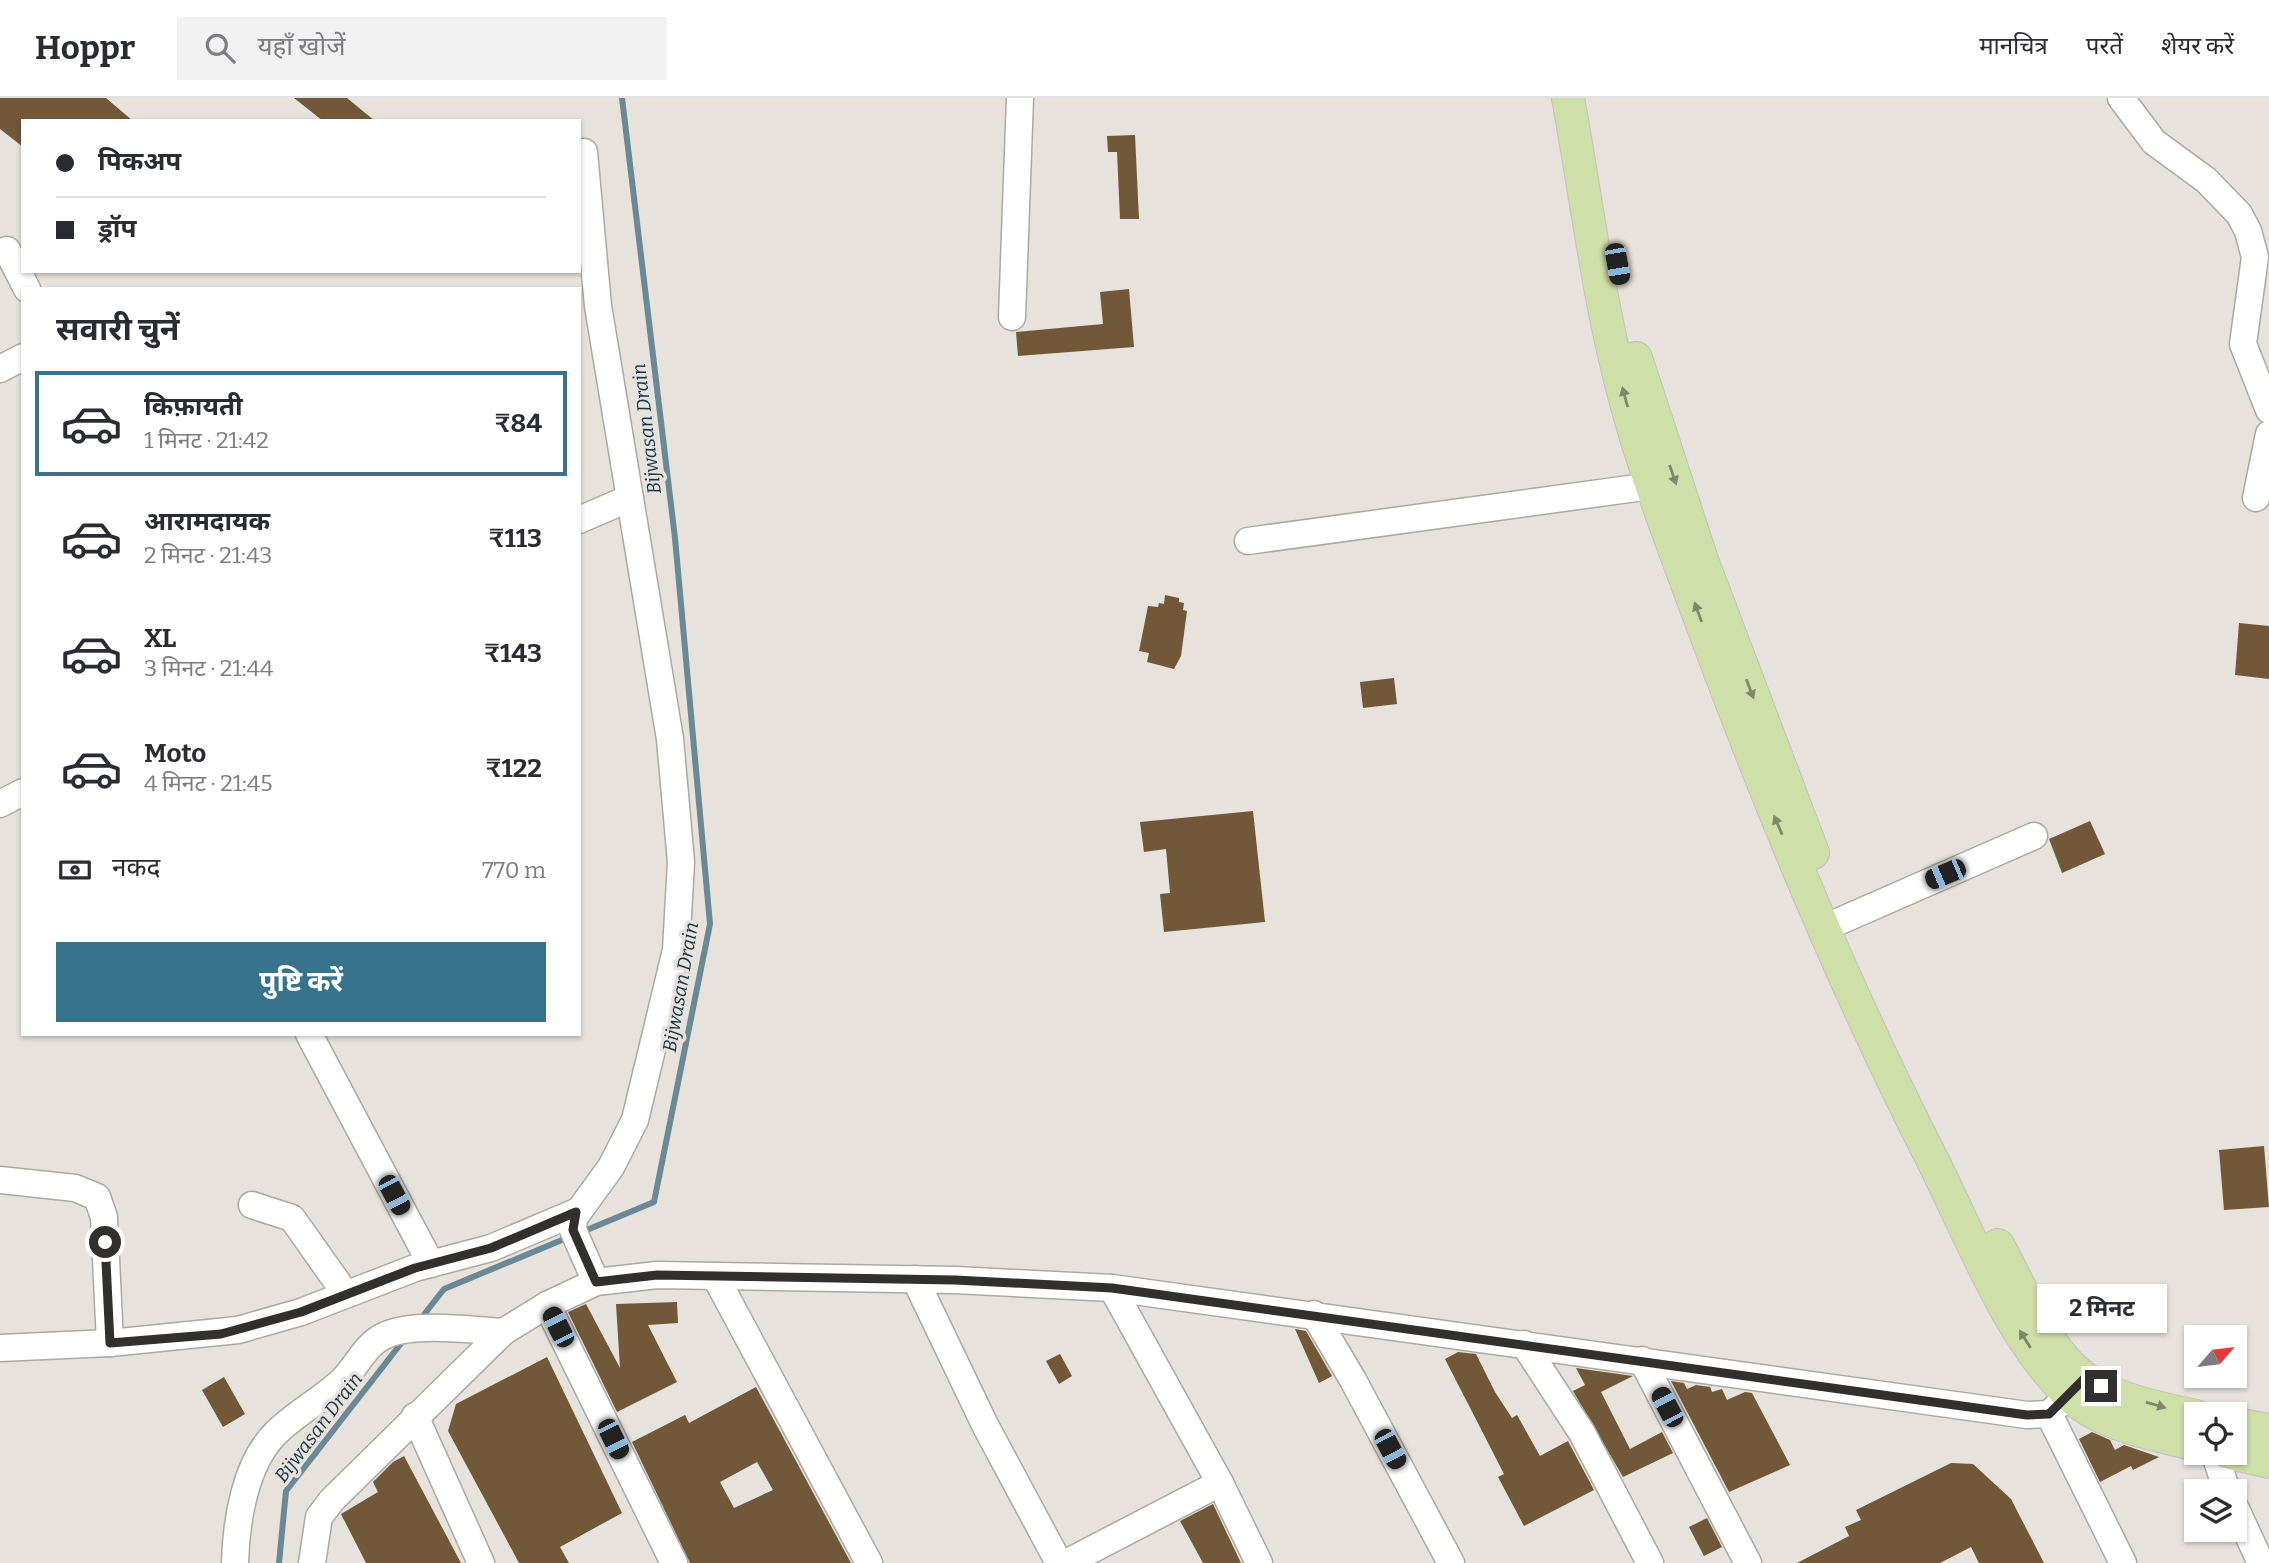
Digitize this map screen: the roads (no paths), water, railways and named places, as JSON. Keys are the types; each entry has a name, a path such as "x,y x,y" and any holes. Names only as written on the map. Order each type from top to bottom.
{"main road":[{"path":"1568,98 1615,355 1651,486 1754,767 1822,930 1902,1101 2014,1322 2038,1360 2068,1396 2094,1413 2130,1427 2184,1442"},
{"path":"1590,98 1625,308 1642,380 1702,561 1840,921 1987,1227 2054,1345 2068,1396"},
{"path":"2068,1396 2116,1394 2184,1413"},
{"path":"2247,1426 2269,1430"},
{"path":"2247,1457 2269,1462"}],"street":[{"path":"1012,317 1020,98"},
{"path":"2121,98 2154,142 2206,180 2239,214 2248,231 2255,257 2243,344 2269,410"},
{"path":"0,1348 221,1334 301,1312 345,1293 570,1221 611,1167 635,1120 676,950 680,923 681,862 670,739 598,306 584,152"},
{"path":"6,250 26,287"},
{"path":"0,369 21,359"},
{"path":"2256,498 2269,434"},
{"path":"1248,541 1651,486"},
{"path":"581,519 630,498"},
{"path":"0,804 21,793"},
{"path":"1840,921 2034,836"},
{"path":"310,1036 431,1264"},
{"path":"0,1180 75,1188 97,1197 104,1217 110,1343"},
{"path":"252,1205 292,1218 345,1293"},
{"path":"570,1221 593,1276"},
{"path":"312,1563 319,1517 360,1469 503,1332 593,1276 657,1275 915,1279 1112,1288 1524,1343 2027,1415 2068,1396 2123,1563"},
{"path":"715,1276 869,1563"},
{"path":"915,1279 985,1425 1059,1563"},
{"path":"1112,1288 1220,1483 1259,1563"},
{"path":"547,1305 674,1563"},
{"path":"1314,1314 1353,1380 1451,1563"},
{"path":"236,1563 236,1541 249,1484 264,1449 275,1434 345,1378 371,1346 394,1332 427,1329 503,1332"},
{"path":"1524,1343 1582,1433 1650,1563"},
{"path":"1642,1360 1748,1563"},
{"path":"415,1416 481,1563"},
{"path":"1066,1563 1220,1483"},
{"path":"2247,1532 2262,1563"}],"waterway":[{"name":"Bijwasan Drain","path":"582,1232 654,1202 710,924 675,538 622,98"},
{"name":"Bijwasan Drain","path":"419,1321 444,1289 569,1237"},
{"name":"Bijwasan Drain","path":"279,1563 286,1491 406,1337"}]}
